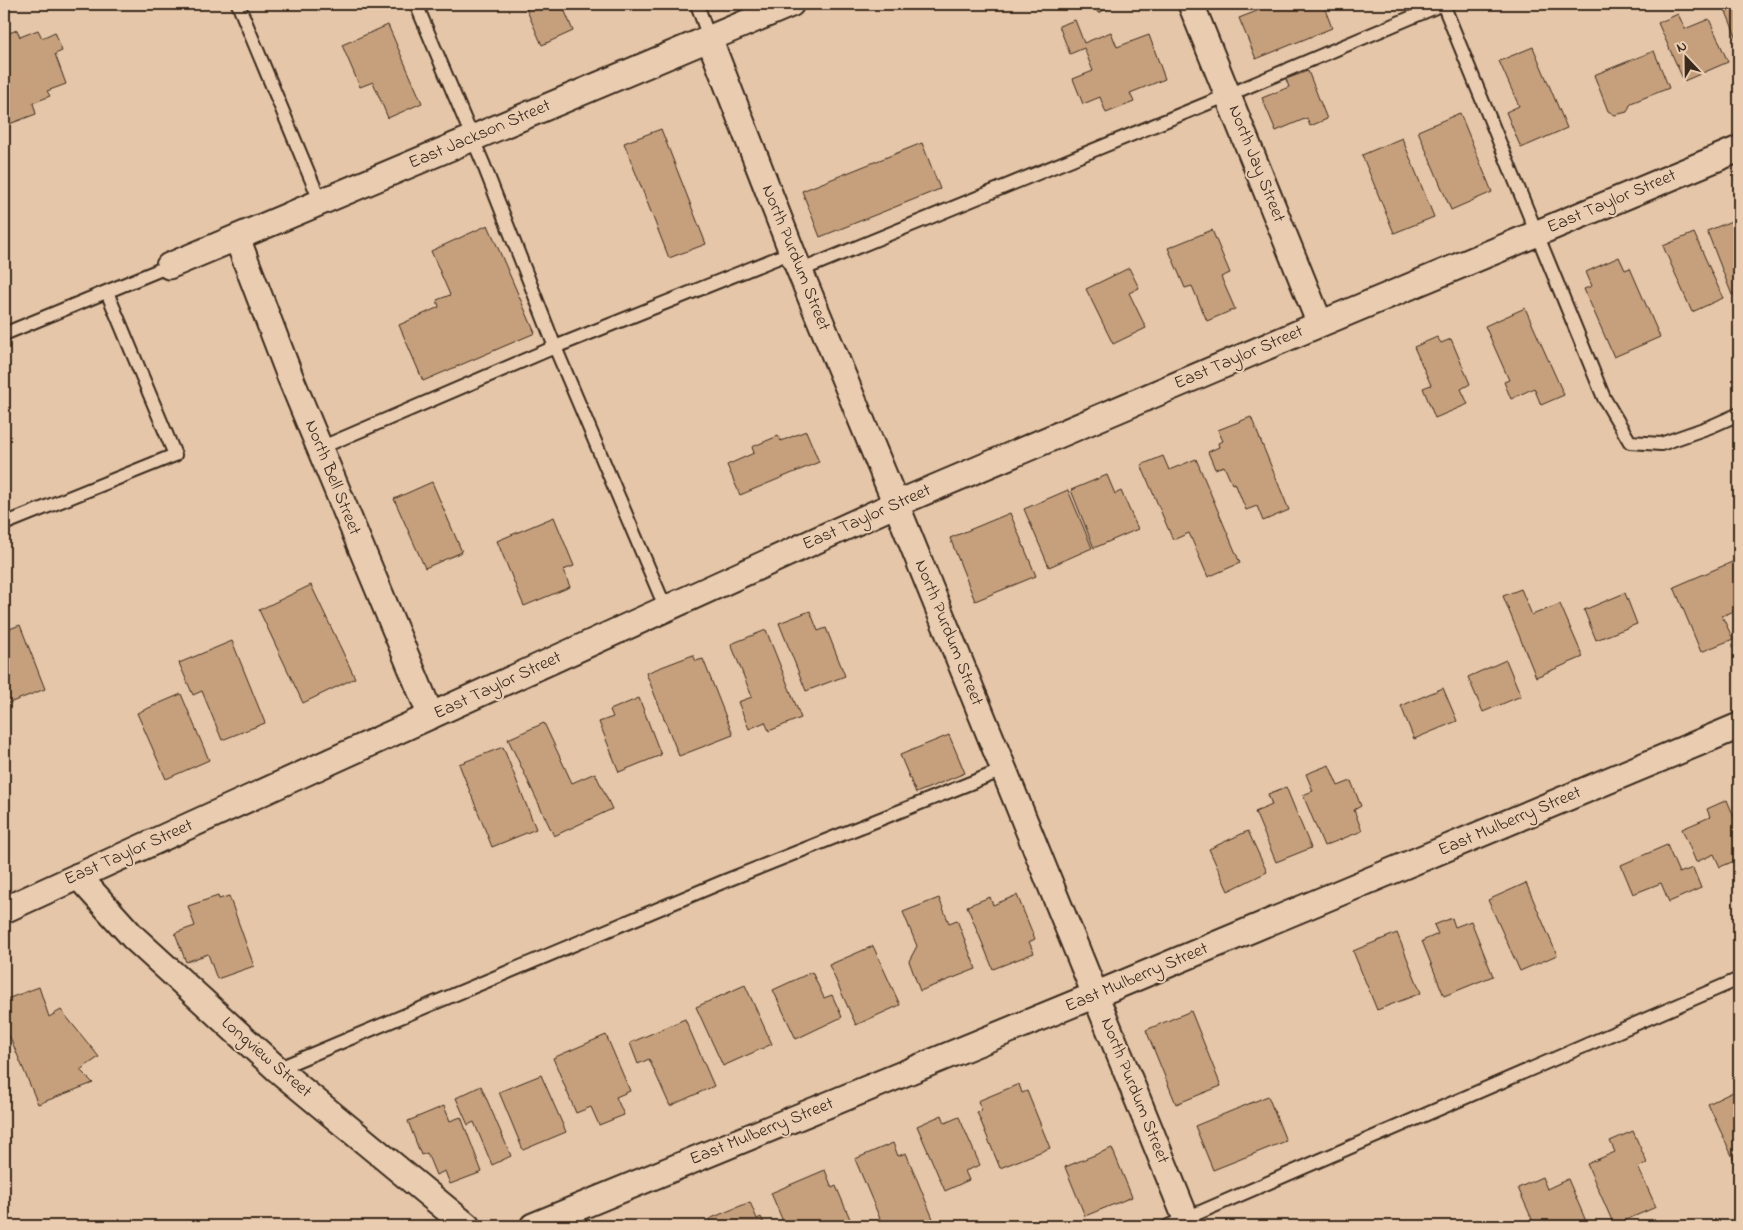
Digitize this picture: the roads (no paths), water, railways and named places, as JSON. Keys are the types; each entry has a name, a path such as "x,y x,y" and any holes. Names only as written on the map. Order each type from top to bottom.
{"street":[{"name":"East Jackson Street","path":"169,266 791,4"},
{"name":"North Jay Street","path":"1191,4 1320,324"},
{"name":"North Purdum Street","path":"709,38 796,261 1095,995 1181,1224"},
{"name":"East Taylor Street","path":"4,910 896,504 1739,149"},
{"name":"North Bell Street","path":"237,238 291,379 431,716"},
{"name":"East Mulberry Street","path":"533,1226 1095,995 1739,726"},
{"name":"Longview Street","path":"78,876 133,937 277,1069 467,1226"}],"lane":[{"path":"238,4 321,203"},
{"path":"416,4 483,163 556,347 666,609"},
{"path":"697,4 709,38"},
{"path":"320,448 556,347 796,261 1228,95 1443,4 1604,398 1630,442 1661,444 1712,426 1739,414"},
{"path":"4,334 169,266"},
{"path":"4,524 175,455 107,292"},
{"path":"277,1069 725,881 1003,770"},
{"path":"1181,1224 1739,979"}]}
